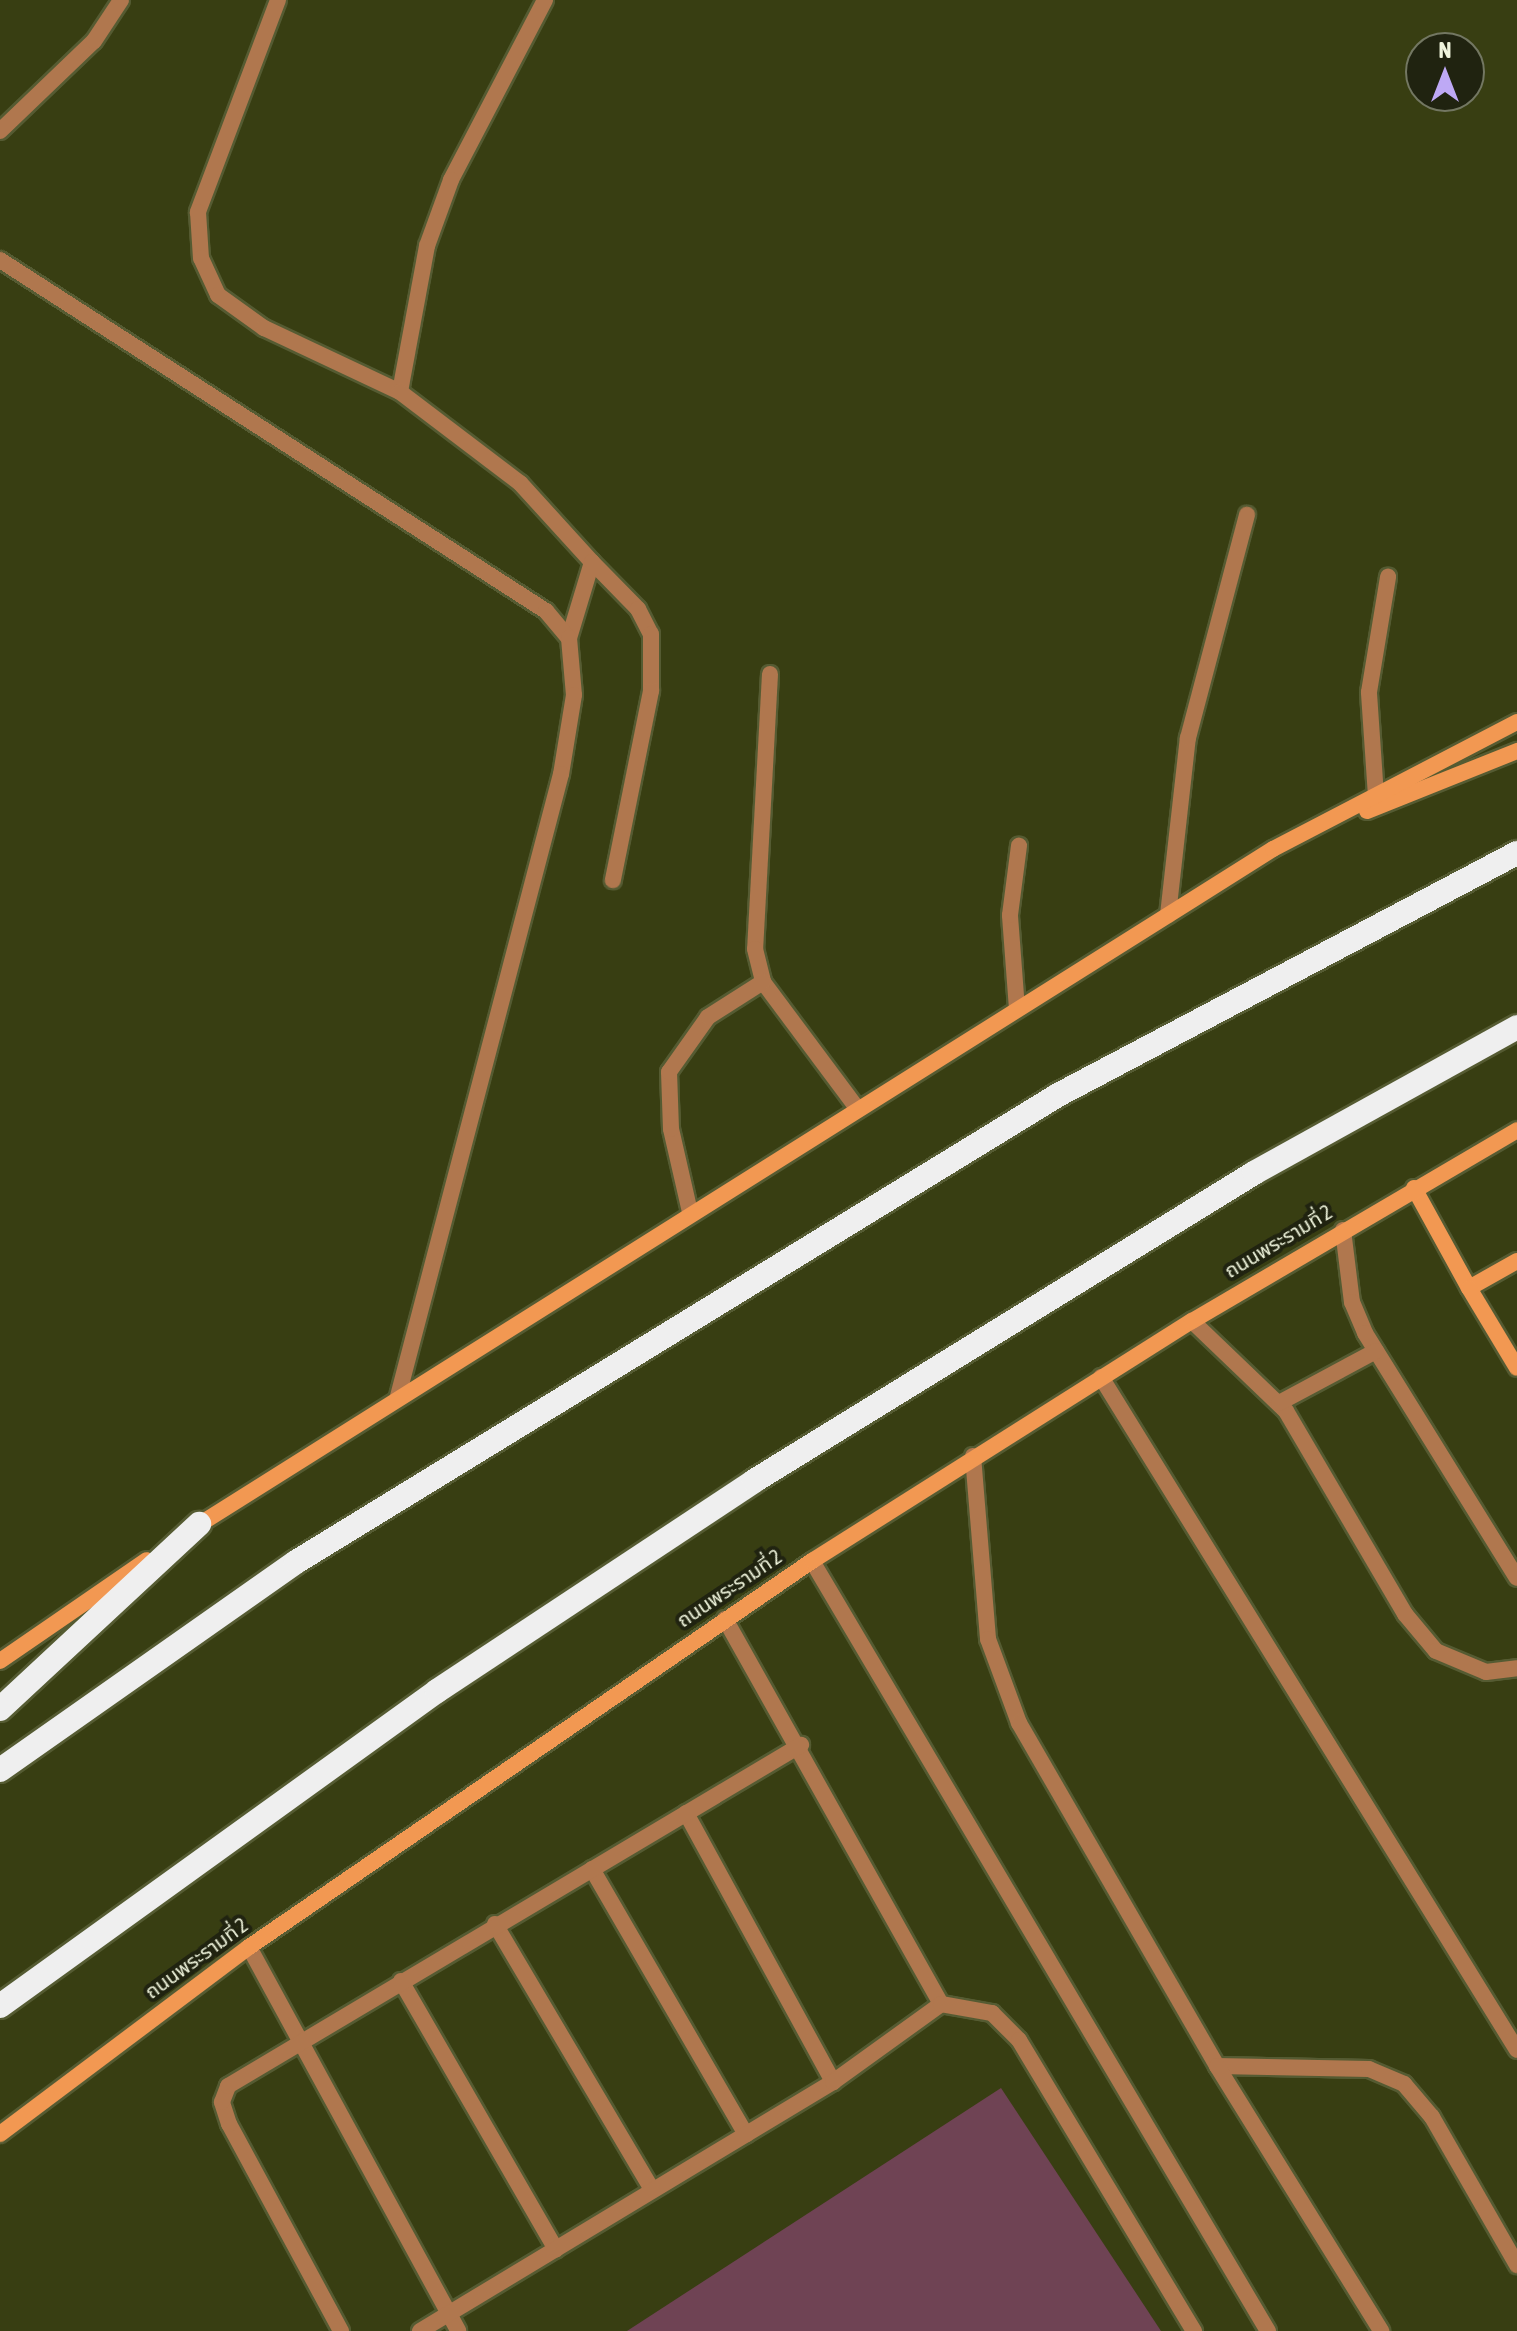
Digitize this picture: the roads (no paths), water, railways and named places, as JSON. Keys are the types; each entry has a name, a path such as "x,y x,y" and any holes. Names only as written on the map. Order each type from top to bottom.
{"highway":[{"path":"0,1770 296,1562 1058,1095 1517,853"},
{"path":"0,2006 437,1691 754,1481 1227,1189 1517,1027"},
{"path":"0,1709 199,1524"}],"main road":[{"path":"0,1661 199,1524 398,1396 1273,849 1517,722"},
{"path":"1273,849 1517,751"},
{"name":"ถนนพระรามที่ 2","path":"0,2134 249,1947 812,1561 973,1456 1192,1321 1517,1130"},
{"path":"1414,1188 1517,1368"},
{"path":"1469,1288 1517,1261"}],"street":[{"path":"0,131 94,41 121,0"},
{"path":"278,0 198,212 201,258 218,295 264,328 400,392 520,483 638,609 651,634 651,691 613,880"},
{"path":"400,392 427,246 451,180 545,0"},
{"path":"0,260 546,611 569,638"},
{"path":"1168,915 1188,738 1247,515"},
{"path":"398,1396 561,774 574,695 569,638 592,562"},
{"path":"1376,796 1369,692 1388,577"},
{"path":"770,674 752,924 763,982 857,1108"},
{"path":"1017,1009 1010,915 1019,846"},
{"path":"690,1212 671,1129 669,1072 708,1017 763,982"},
{"path":"1343,1230 1352,1302 1376,1351 1517,1578"},
{"path":"1192,1321 1279,1403 1405,1614 1436,1651 1486,1672 1517,1668"},
{"path":"1279,1403 1376,1351"},
{"path":"1101,1377 1517,2050"},
{"path":"973,1456 988,1639 1019,1723 1217,2066 1381,2331"},
{"path":"812,1561 1268,2331"},
{"path":"725,1619 801,1745 941,2004"},
{"path":"341,2331 222,2102 228,2086 495,1924 801,1745"},
{"path":"686,1813 833,2082"},
{"path":"592,1869 746,2135"},
{"path":"495,1924 652,2189"},
{"path":"249,1947 453,2324"},
{"path":"401,1981 556,2250"},
{"path":"420,2331 453,2324 556,2250 833,2082 941,2004 992,2013 1013,2032 1194,2331"},
{"path":"1217,2066 1369,2069 1404,2084 1432,2117 1517,2265"}]}
